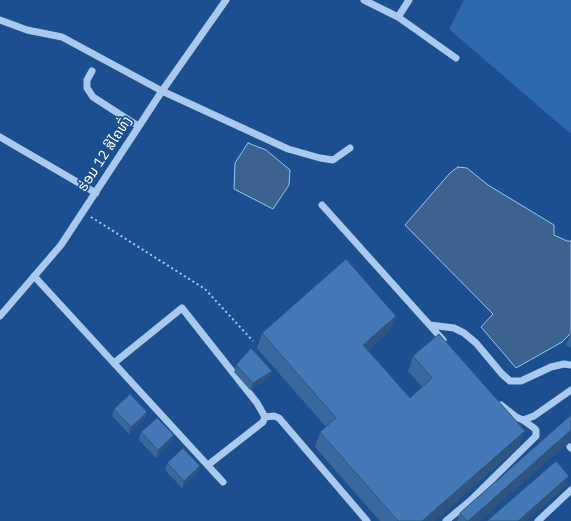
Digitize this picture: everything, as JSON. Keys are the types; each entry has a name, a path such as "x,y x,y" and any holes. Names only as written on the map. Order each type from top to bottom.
{"street":[{"path":"364,0 398,17 456,58"},
{"path":"398,17 409,0"},
{"name":"ຮ່ອມ 12 ສີໄຄທົ່ງ","path":"0,316 61,245 84,212 138,126 223,1"},
{"path":"0,20 27,30 62,37 162,91 288,149 333,160 350,148"},
{"path":"92,71 87,80 87,88 93,96 138,126"},
{"path":"0,137 96,192"},
{"path":"322,205 450,348"},
{"path":"34,276 223,482"},
{"path":"114,363 182,308 257,403 265,418"},
{"path":"430,325 454,328 464,333 476,343 502,374 510,381 521,381 551,367 571,364"},
{"path":"523,420 534,416 571,390"},
{"path":"446,521 470,501 536,436 536,430 534,428 505,409 495,398"},
{"path":"208,465 263,422 265,418 274,416 279,418 367,521"},
{"path":"538,521 571,490"}],"path":[{"path":"84,212 205,289 253,341"}],"shaded area":[{"path":"464,0 571,0 571,134 449,29"},
{"path":"248,143 266,150 290,170 289,185 273,209 234,189 235,163"},
{"path":"458,167 467,168 488,185 554,225 554,235 567,241 571,241 571,333 562,342 516,368 481,327 493,314 405,225 450,173"}],"building":[{"path":"346,259 396,316 363,345 410,398 432,378 413,356 439,334 525,431 422,521 398,521 320,432 336,418 262,333"},
{"path":"251,348 272,371 253,383 236,365"},
{"path":"130,394 147,412 131,427 114,409"},
{"path":"571,415 571,430 467,521 460,513"},
{"path":"157,418 174,435 158,450 141,432"},
{"path":"183,448 200,466 184,481 167,463"},
{"path":"556,461 569,476 518,521 487,521"}]}
